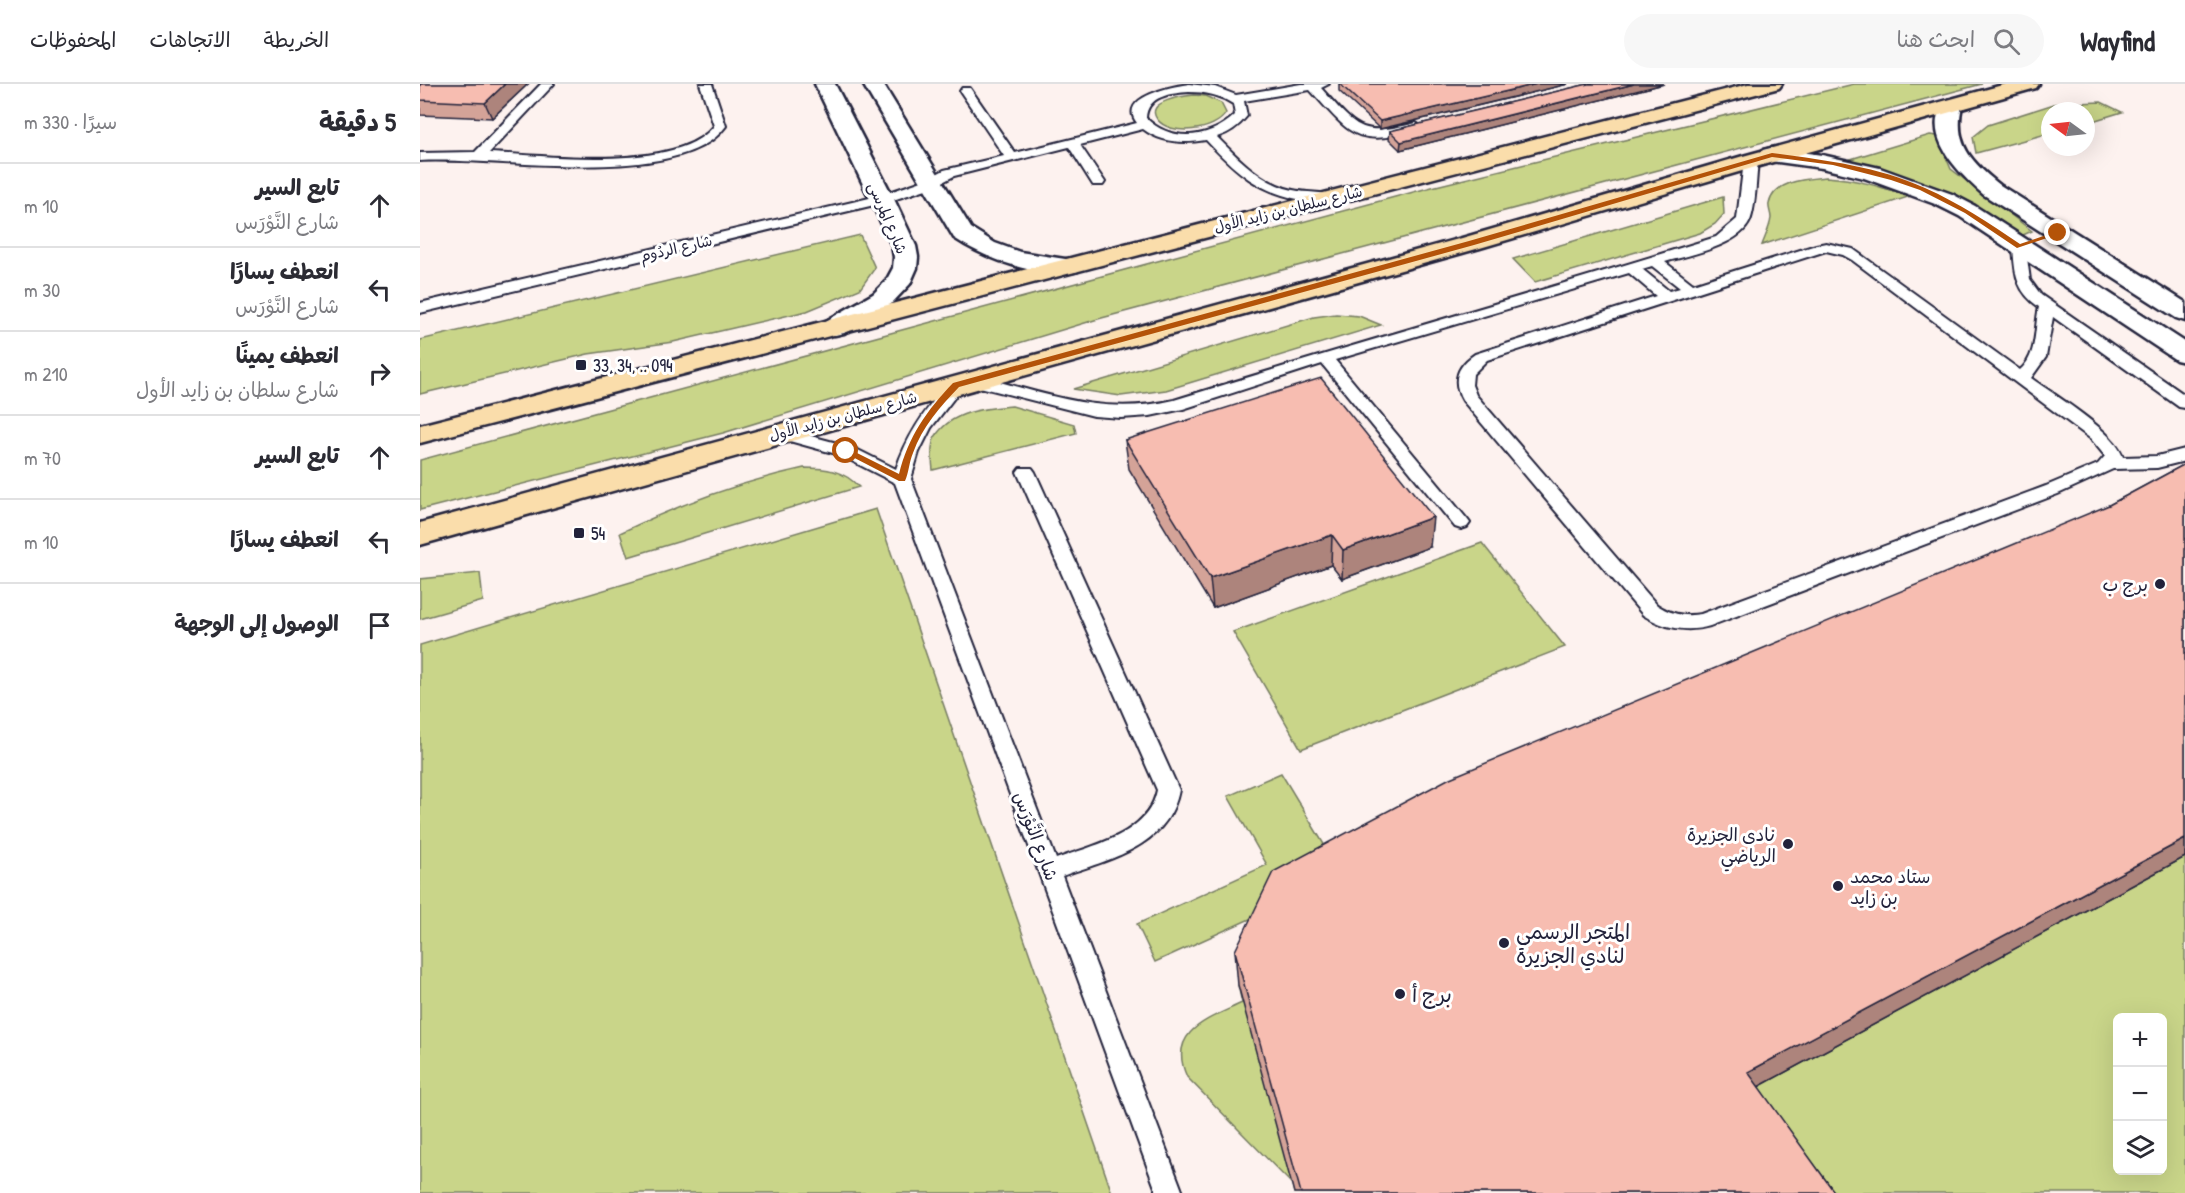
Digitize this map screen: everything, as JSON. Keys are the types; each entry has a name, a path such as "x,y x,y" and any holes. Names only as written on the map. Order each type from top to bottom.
{"main road":[{"name":"شارع سلطان بن زايد الأول","path":"420,434 1772,84"},
{"name":"شارع سلطان بن زايد الأول","path":"420,534 1472,243 1761,158 2029,84"}],"street":[{"name":"شارع المرسى","path":"825,84 882,199 904,246 906,257 905,268 897,284 882,299 835,327"},
{"path":"873,84 930,183 962,233 972,241 1002,255 1022,261 1070,266"},
{"path":"1951,106 1946,131 1960,160 1973,175 2058,233 2185,313"},
{"path":"851,134 897,125"},
{"path":"1761,158 1833,163 1894,178 1960,207 2185,354"},
{"path":"2020,246 2058,233"}],"lane":[{"path":"479,156 548,84"},
{"path":"420,157 479,156 621,162 699,145 717,133 720,126 706,84"},
{"path":"1144,84 1156,95"},
{"path":"1238,105 1292,96 1315,85 1354,128 1365,134 1386,134 1432,123"},
{"path":"1188,86 1217,90 1238,105 1241,116 1235,124 1209,136 1172,137 1151,130 1144,125 1138,113 1141,106 1156,95 1188,86"},
{"path":"966,91 1011,157"},
{"name":"شارع الردُوم","path":"420,308 882,199 930,183 949,173 1144,125"},
{"path":"1209,136 1247,174 1268,187 1308,197 1330,198"},
{"path":"1073,143 1098,182"},
{"path":"781,433 846,451 902,479 908,453 920,429 936,406 965,382 1069,406 1121,413 1150,411 1178,405 1325,358 1633,269 1721,240 1740,226 1761,158"},
{"path":"2020,246 2023,280 2046,308 2185,403"},
{"path":"2111,464 2114,457 2106,442 1857,257 1838,249 1816,249 1481,357 1471,362 1462,379 1469,397 1650,610 1661,618 1676,623 1690,624 1703,621 2052,490 2111,464 2157,462 2185,455"},
{"path":"1655,262 1690,289"},
{"path":"1633,269 1667,297"},
{"path":"2020,378 2034,369 2038,361 2046,308"},
{"path":"1325,358 1461,523"},
{"path":"1026,472 1168,790 1165,806 1156,821 1132,839 1049,872"},
{"name":"شارع النَّوْرَس","path":"902,479 1170,1193"}],"green space":[{"path":"1854,84 1982,84 1098,319 723,433 420,510 420,460 1432,187"},
{"path":"1205,96 1221,103 1226,113 1213,124 1193,130 1172,128 1163,125 1157,119 1154,113 1160,104 1174,98"},
{"path":"2095,102 2101,102 2122,112 2095,120"},
{"path":"2041,108 2041,135 1976,153 1973,137 1988,125"},
{"path":"1930,135 1937,136 1951,169 2032,231 2021,236 1922,182 1844,161"},
{"path":"1826,177 1848,179 1908,197 1762,245 1769,228 1771,216 1769,204 1777,190 1792,182"},
{"path":"1723,197 1724,214 1715,224 1700,233 1535,282 1513,259"},
{"path":"860,235 875,268 860,289 807,311 673,342 588,354 420,394 420,340"},
{"path":"1336,314 1359,316 1381,325 1166,390 1121,396 1073,389 1314,317"},
{"path":"1012,406 1074,424 1076,433 933,470 933,441 950,421 980,410"},
{"path":"804,468 834,471 847,477 859,487 628,557 620,533 710,495"},
{"name":"ستاد محمد بن زايد","path":"2185,489 2185,1193 1294,1193 1292,1184 1187,1077 1182,1061 1182,1048 1186,1038 1194,1029 1242,1003 1238,985 1274,908 1155,962 1137,924 1267,865 1228,796 1281,773 1340,871"},
{"path":"876,509 1112,1193 420,1193 420,645"},
{"path":"1482,543 1565,647 1301,749 1233,632"},
{"path":"480,573 483,601 420,619 420,579"}],"building":[{"path":"420,84 505,84 485,103 420,100"},
{"path":"1340,84 1537,84 1380,121"},
{"path":"1588,84 1634,84 1401,142 1390,131"},
{"path":"1321,378 1433,517 1343,550 1332,535 1210,578 1125,440"},
{"name":"ستاد محمد بن زايد","path":"2185,464 2185,839 1748,1072 1835,1193 1301,1193 1235,951 1273,872 1450,778 2109,505"}],"place":[{"name":"33, 34, .. 094","path":"581,365"},
{"name":"54","path":"579,533"},
{"name":"برج ب","path":"2160,584"},
{"name":"نادى الجزيرة الرياضي","path":"1788,844"},
{"name":"ستاد محمد بن زايد","path":"1838,886"},
{"name":"المتجر الرسمي لنادي الجزيرة","path":"1504,943"},
{"name":"برج أ","path":"1400,994"}],"route":[{"path":"846,451 902,479 908,453 920,429 936,406 956,385 1472,243 1772,155 1833,163 1894,178 1967,211 2020,246 2058,233"}]}
